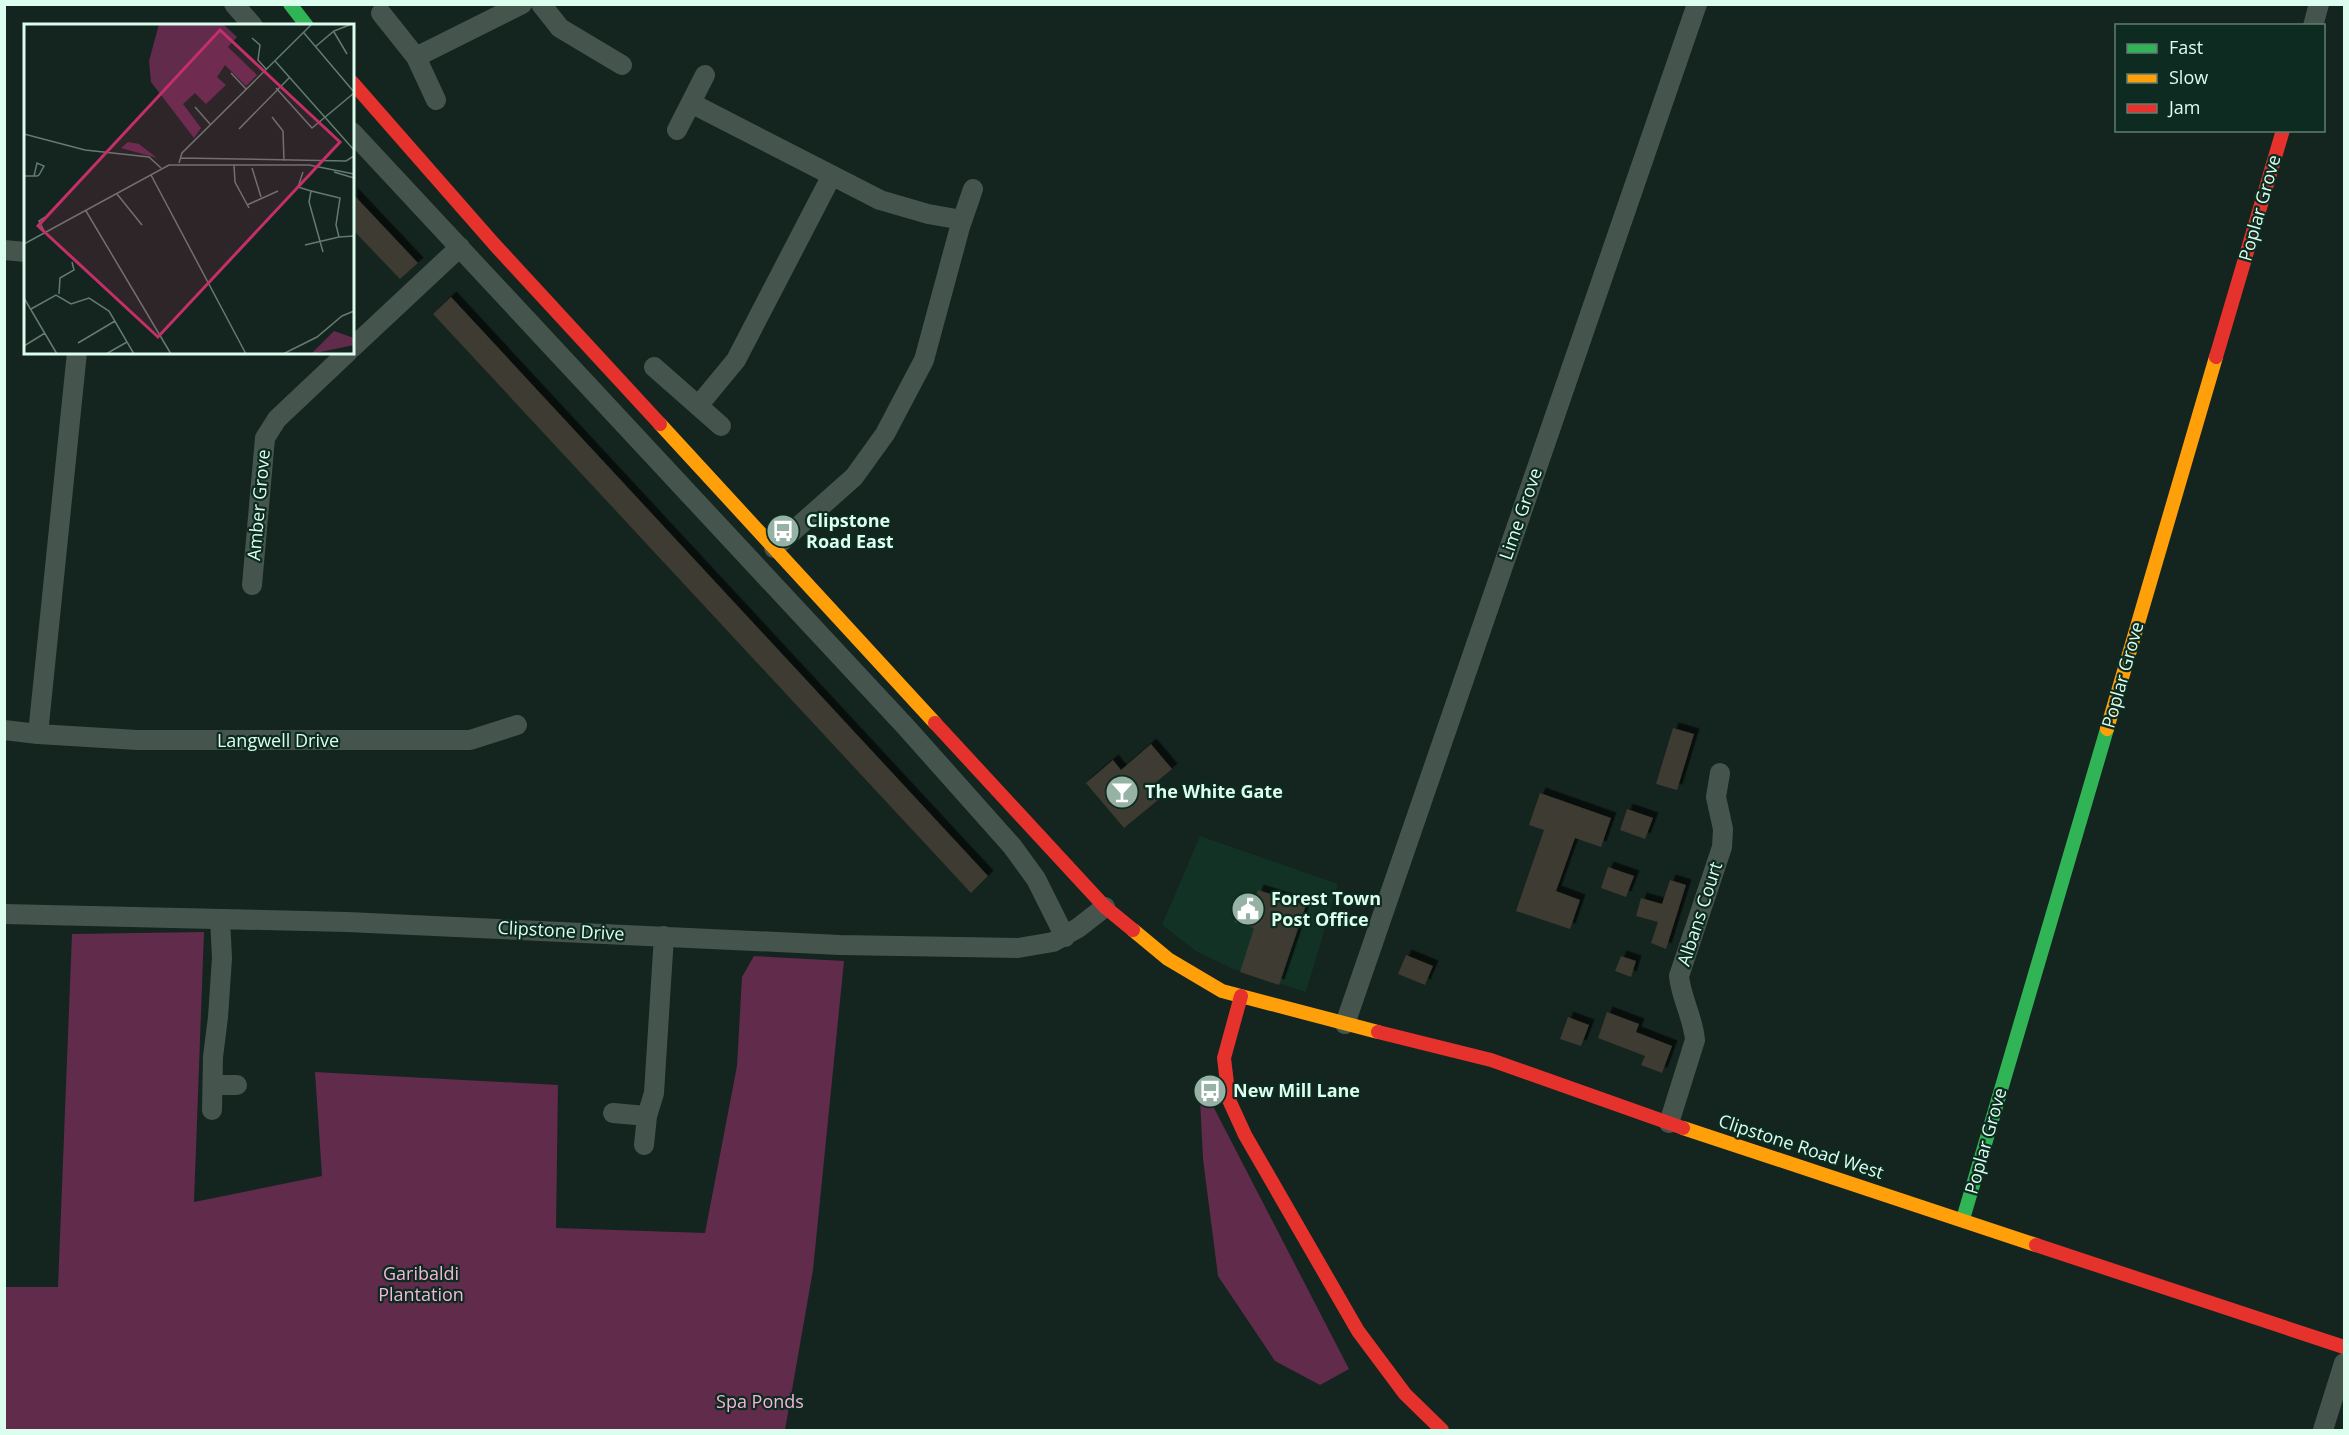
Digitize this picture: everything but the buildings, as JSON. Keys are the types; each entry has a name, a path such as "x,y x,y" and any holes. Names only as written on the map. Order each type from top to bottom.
{"main road":[{"path":"290,4 305,24"},
{"path":"354,69 385,118"},
{"path":"354,83 494,244 1105,906 1168,959 1222,991 1241,996 1224,1058 1229,1100 1245,1135 1358,1331 1405,1394 1442,1431"},
{"name":"Poplar Grove","path":"1963,1219 2282,132"},
{"name":"Clipstone Road West","path":"1241,996 1491,1060 1669,1123 2344,1347"}],"street":[{"path":"234,4 251,24"},
{"path":"416,57 522,4"},
{"path":"541,4 560,28 622,65"},
{"name":"Lime Grove","path":"1345,1024 1697,4"},
{"path":"2314,24 2319,4"},
{"path":"381,14 416,57 436,100"},
{"path":"677,130 705,75"},
{"path":"691,103 831,177 880,200 913,210 962,220"},
{"path":"354,134 906,727 989,820 1012,846 1035,879 1065,936"},
{"path":"698,406 736,360 831,177"},
{"path":"774,548 854,477 885,434 924,360 962,220 973,189"},
{"path":"354,346 460,247"},
{"path":"4,250 24,252"},
{"path":"38,734 77,354"},
{"name":"Amber Grove","path":"252,585 265,438 278,419 346,354"},
{"path":"654,367 721,426"},
{"name":"Langwell Drive","path":"4,730 137,740 470,740 517,725"},
{"name":"Albans Court","path":"1669,1123 1695,1040 1693,1026 1680,992 1679,976 1722,847 1723,829 1716,797 1720,773"},
{"name":"Clipstone Drive","path":"4,914 347,922 840,945 1018,948 1053,942 1065,936 1105,906"},
{"path":"212,1110 213,1057 222,958 220,919"},
{"path":"644,1145 647,1116 654,1093 664,936"},
{"path":"214,1085 237,1085"},
{"path":"613,1113 647,1116"},
{"path":"2323,1431 2344,1363"}],"shaded area":[{"path":"1200,836 1338,884 1306,992 1231,968 1196,951 1162,925"}],"green space":[{"name":"Garibaldi Plantation","path":"204,932 194,1202 322,1176 315,1072 558,1085 556,1228 705,1233 737,1066 742,977 754,956 844,961 813,1270 785,1430 5,1430 5,1287 58,1287 72,934"},
{"path":"1199,1079 1349,1369 1320,1385 1275,1361 1218,1276 1203,1159"}],"traffic: fast":[{"path":"290,4 305,24"},
{"path":"1963,1219 2107,729"}],"traffic: slow":[{"path":"2107,729 2216,357"},
{"path":"660,424 935,723"},
{"path":"1133,930 1168,959 1222,991 1378,1032"},
{"path":"1683,1128 2036,1245"}],"traffic: jam":[{"path":"354,84 494,244 660,424"},
{"path":"2216,357 2282,132"},
{"path":"935,723 1105,907 1133,930"},
{"path":"1241,996 1224,1058 1229,1100 1245,1135 1358,1331 1405,1394 1442,1430"},
{"path":"1378,1032 1491,1060 1683,1128"},
{"path":"2036,1245 2344,1347"}],"place":[{"name":"Clipstone Road East","path":"783,531"},
{"name":"The White Gate","path":"1122,792"},
{"name":"Forest Town Post Office","path":"1248,909"},
{"name":"New Mill Lane","path":"1210,1091"}],"park label":[{"name":"Spa Ponds","path":"760,1402"}]}
